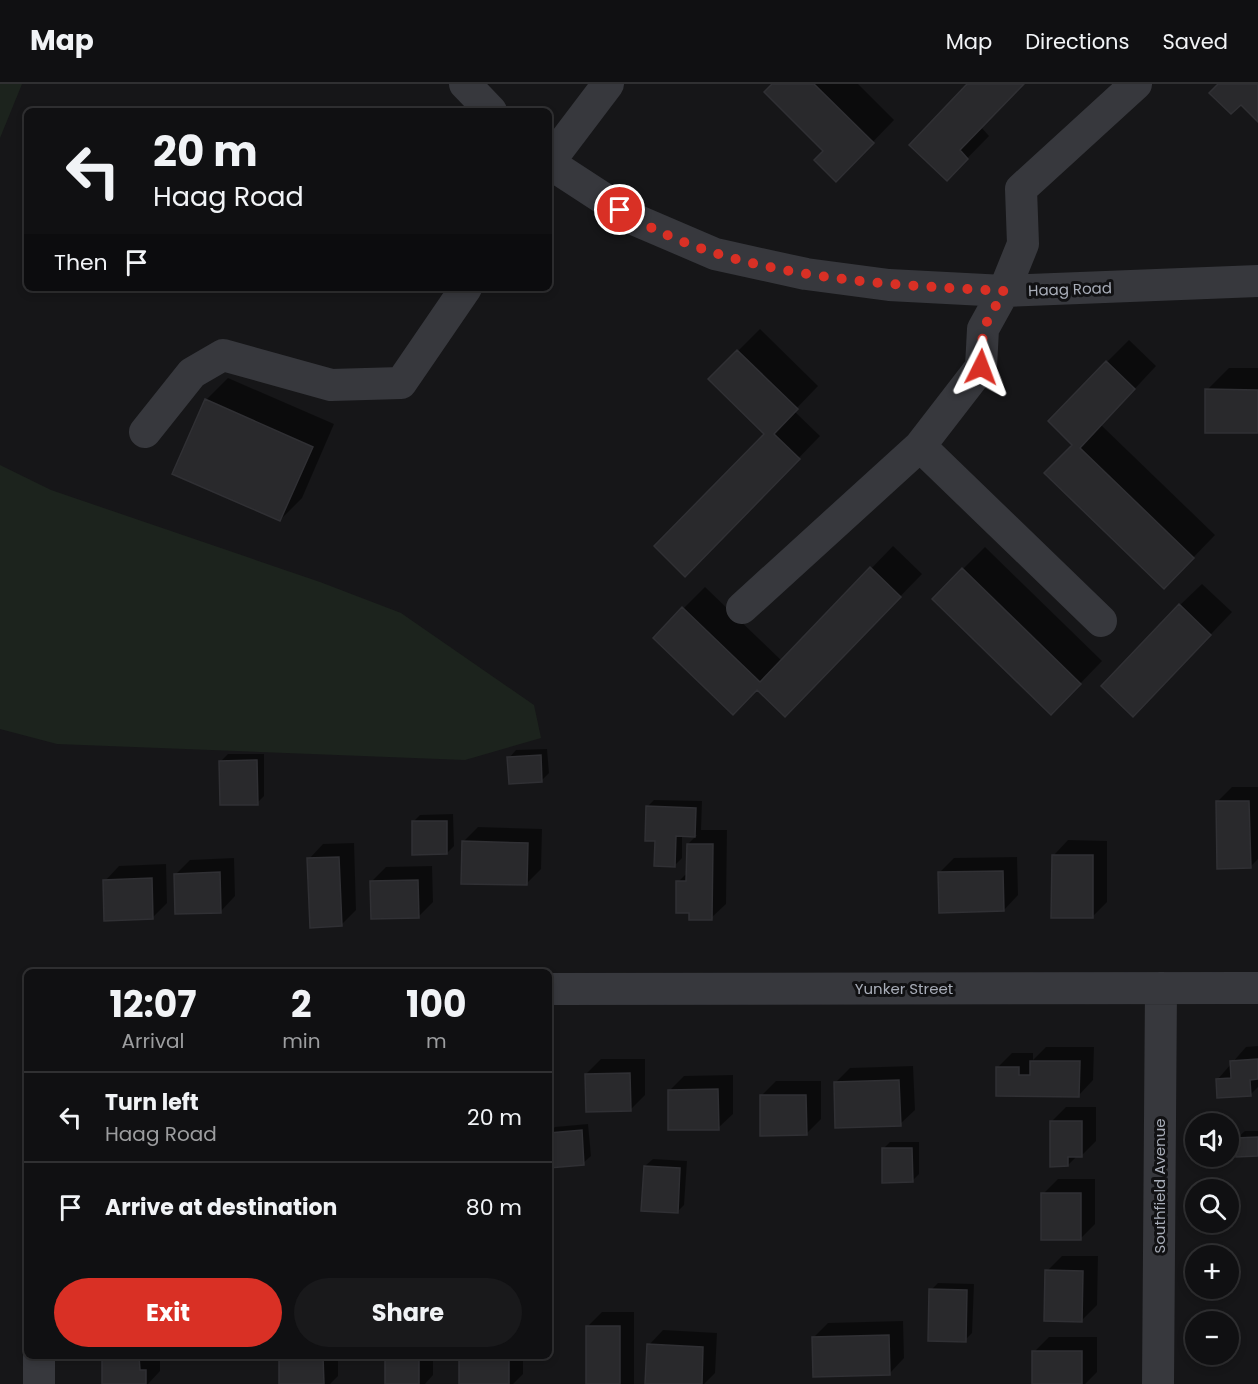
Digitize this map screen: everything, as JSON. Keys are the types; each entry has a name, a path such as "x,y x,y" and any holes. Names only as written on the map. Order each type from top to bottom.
{"street":[{"path":"465,84 488,108"},
{"path":"552,159 608,84"},
{"path":"742,608 920,446 981,367 983,329 1004,291 1023,244 1022,189 1136,84"},
{"name":"Haag Road","path":"552,165 638,221 715,254 806,274 889,285 1004,291 1258,281"},
{"path":"145,432 192,373 223,355 331,385 401,383 464,291"},
{"path":"920,446 1101,621"},
{"name":"Southfield Avenue","path":"1158,1384 1161,988"},
{"name":"Yunker Street","path":"552,989 1258,988"},
{"path":"39,1359 39,1384"}],"shaded area":[{"path":"0,84 22,84 0,138"},
{"path":"0,465 51,490 320,582 401,613 534,705 541,738 465,760 57,744 0,729"}],"building":[{"path":"772,84 814,84 874,143 836,182 814,160 823,151 764,92"},
{"path":"967,84 1024,84 960,150 968,159 947,181 909,145"},
{"path":"1218,84 1258,84 1258,122 1241,105 1231,114 1209,93"},
{"path":"737,350 798,409 774,434 800,459 685,577 654,546 764,434 708,379"},
{"path":"1106,361 1135,389 1080,448 1194,558 1164,589 1044,473 1072,445 1048,421"},
{"path":"1205,389 1258,390 1258,433 1205,433"},
{"path":"205,399 313,447 280,521 172,474"},
{"path":"870,567 901,597 785,717 757,690 733,715 653,638 682,607 760,682"},
{"path":"962,568 1081,684 1051,715 932,599"},
{"path":"1179,604 1211,635 1133,717 1101,686"},
{"path":"541,755 542,782 509,784 507,757"},
{"path":"257,760 258,805 220,805 219,761"},
{"path":"1216,801 1249,801 1251,868 1217,869"},
{"path":"646,806 696,808 695,837 676,836 675,867 654,866 655,841 645,841"},
{"path":"412,821 447,821 447,854 412,855"},
{"path":"462,841 528,843 527,885 461,884"},
{"path":"687,844 713,844 712,920 689,920 689,913 676,913 676,881 686,881"},
{"path":"1052,855 1093,855 1093,918 1051,918"},
{"path":"339,857 342,926 310,928 307,858"},
{"path":"1003,871 1004,911 939,913 938,872"},
{"path":"220,872 221,913 175,914 174,874"},
{"path":"152,878 153,919 104,921 103,880"},
{"path":"418,880 419,918 371,919 370,881"},
{"path":"1258,1059 1258,1079 1250,1080 1251,1096 1217,1098 1216,1079 1231,1078 1230,1061"},
{"path":"1030,1061 1080,1061 1079,1097 996,1096 996,1067 1019,1067 1019,1075 1030,1075"},
{"path":"630,1073 631,1111 586,1112 585,1074"},
{"path":"899,1080 901,1126 835,1128 834,1082"},
{"path":"718,1089 719,1130 668,1130 668,1090"},
{"path":"760,1095 806,1095 807,1135 760,1136"},
{"path":"1050,1121 1082,1121 1082,1157 1068,1157 1068,1166 1050,1167"},
{"path":"582,1130 584,1165 552,1168 552,1133"},
{"path":"1258,1137 1258,1156 1239,1157 1239,1138"},
{"path":"882,1148 912,1148 913,1182 882,1183"},
{"path":"644,1166 680,1168 678,1213 641,1211"},
{"path":"1041,1193 1081,1193 1081,1240 1041,1240"},
{"path":"1045,1270 1083,1271 1082,1322 1044,1321"},
{"path":"929,1289 967,1290 966,1342 928,1341"},
{"path":"586,1326 620,1326 620,1384 586,1384"},
{"path":"889,1335 890,1375 813,1377 812,1337"},
{"path":"647,1344 703,1347 702,1384 645,1384"},
{"path":"1032,1351 1082,1351 1082,1384 1032,1384"},
{"path":"102,1359 139,1359 140,1370 146,1370 146,1384 102,1384"},
{"path":"279,1359 323,1359 324,1384 279,1384"},
{"path":"385,1359 419,1359 419,1384 385,1384"},
{"path":"459,1359 509,1359 509,1384 459,1384"}],"route":[{"path":"620,210 638,221 715,254 806,274 889,285 1004,291 983,329 981,367"}]}
